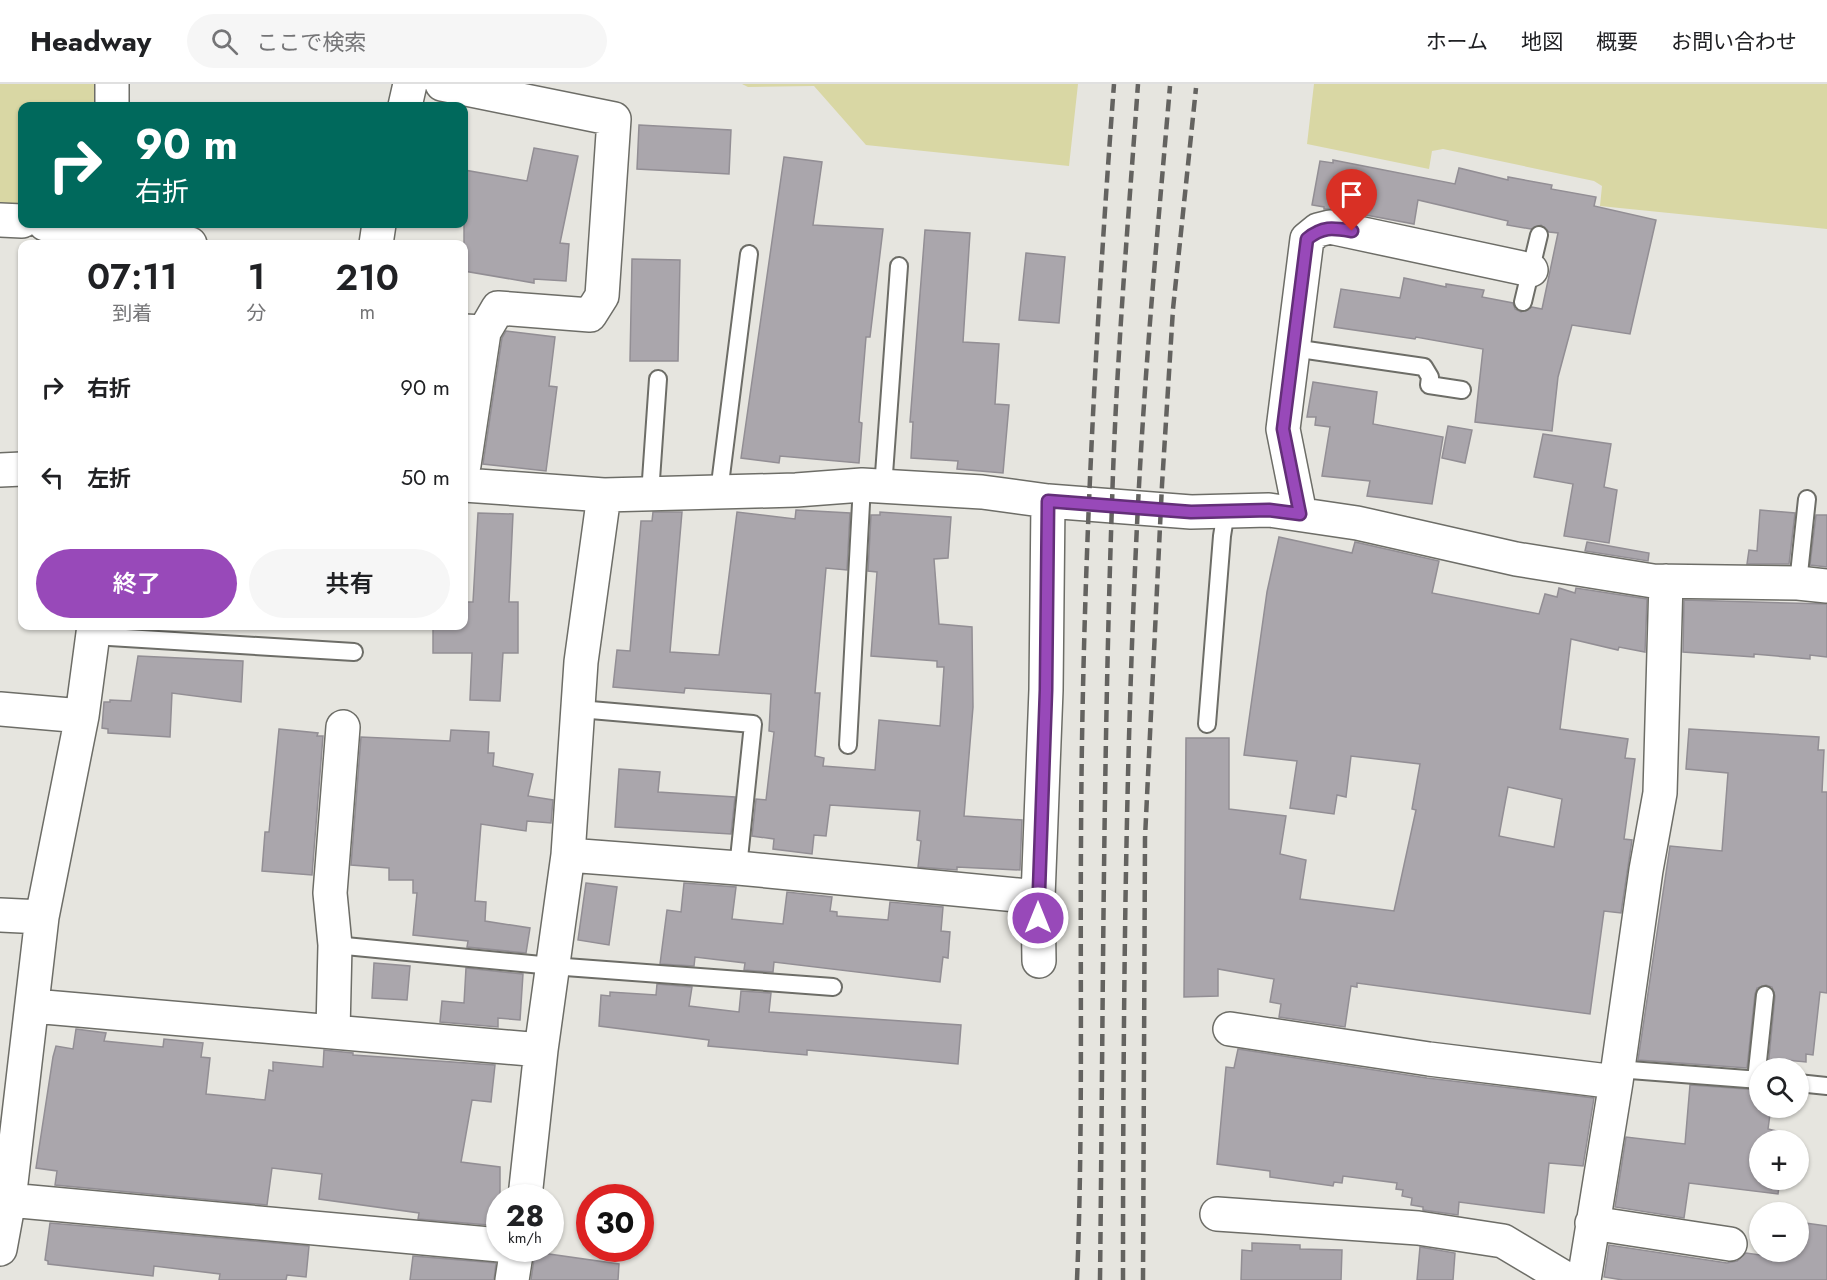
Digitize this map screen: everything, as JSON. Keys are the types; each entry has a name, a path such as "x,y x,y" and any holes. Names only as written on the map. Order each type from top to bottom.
{"street":[{"path":"112,84 112,102"},
{"path":"406,102 410,84"},
{"path":"442,84 614,119 602,296 590,315 498,309 474,331 468,411"},
{"path":"0,220 18,221"},
{"path":"1300,514 1283,429 1307,239 1318,230 1330,227 1531,270"},
{"path":"74,228 161,240"},
{"path":"0,470 18,469"},
{"path":"468,485 604,495 872,487 982,492 1048,501 1191,512 1269,510 1357,523 1516,559 1666,581 1813,585"},
{"path":"526,1184 541,1050 568,855 581,662 604,495"},
{"path":"1039,961 1038,897 1046,690 1048,501"},
{"path":"1584,1280 1617,1076 1646,870 1660,793 1666,581"},
{"path":"0,1249 9,1200 8,1132 33,1006 42,917 82,716 93,631"},
{"path":"0,709 82,716"},
{"path":"333,1031 335,945 330,893 343,727"},
{"path":"568,855 738,868 1038,897"},
{"path":"0,915 42,917"},
{"path":"33,1006 541,1050"},
{"path":"1230,1029 1429,1059 1617,1076"},
{"path":"9,1200 486,1244"},
{"path":"1217,1214 1418,1228 1503,1241 1568,1280"},
{"path":"1592,1224 1730,1244"},
{"path":"512,1280 515,1262"}],"lane":[{"path":"1523,302 1539,235"},
{"path":"719,492 749,254"},
{"path":"848,745 872,487 898,266"},
{"path":"1293,348 1424,367 1430,377 1429,385 1462,390"},
{"path":"650,494 658,379"},
{"path":"1807,499 1813,585"},
{"path":"1208,724 1222,536 1226,511"},
{"path":"93,631 354,652"},
{"path":"579,709 753,724 738,868"},
{"path":"335,945 552,966 833,987"},
{"path":"1760,1058 1765,995"},
{"path":"1617,1076 1749,1080"},
{"path":"1809,1084 1827,1086"}],"shaded area":[{"path":"0,84 98,84 98,102 18,102 18,205 0,206"},
{"path":"742,84 1078,84 1069,166 866,145 814,86 748,87"},
{"path":"1314,84 1827,84 1827,229 1600,206 1602,186 1594,181 1443,149 1432,151 1429,169 1307,144"}],"building":[{"path":"639,125 731,130 729,174 637,169"},
{"path":"534,148 578,156 560,243 569,244 566,281 534,279 534,283 468,272 468,240 464,240 464,228 468,228 468,171 527,181"},
{"path":"784,157 822,162 813,225 883,229 870,337 866,337 859,422 862,423 859,463 780,456 779,463 741,458"},
{"path":"1333,160 1455,184 1459,168 1508,180 1508,177 1552,185 1551,189 1596,197 1594,206 1656,220 1630,334 1572,325 1558,377 1552,431 1475,422 1483,349 1416,337 1415,339 1334,327 1341,289 1400,298 1404,278 1446,287 1446,284 1484,290 1482,297 1513,303 1515,309 1521,312 1532,307 1542,309 1558,233 1549,232 1541,225 1531,229 1507,225 1508,221 1418,200 1414,224 1312,205 1320,161 1333,163"},
{"path":"925,230 970,233 963,342 999,344 995,404 1009,405 1003,473 957,469 958,461 911,458 913,422 910,422"},
{"path":"1026,253 1065,257 1059,323 1019,320"},
{"path":"632,259 680,260 678,361 630,361"},
{"path":"506,331 555,337 549,386 557,387 546,471 483,464 502,338"},
{"path":"1313,382 1377,392 1373,424 1443,437 1432,504 1367,496 1370,481 1322,476 1330,427 1315,425 1316,417 1307,417"},
{"path":"1448,426 1472,430 1465,463 1442,458"},
{"path":"1543,434 1611,444 1604,487 1617,490 1609,543 1564,536 1573,484 1534,477"},
{"path":"796,510 850,513 847,570 826,568 815,693 820,693 815,756 824,758 823,766 875,770 879,720 940,726 944,667 937,667 937,661 871,656 877,572 868,571 871,515 880,515 880,512 951,517 948,558 934,559 939,624 972,627 973,707 964,816 1022,820 1020,870 957,867 957,870 918,867 921,841 917,840 920,811 830,805 826,836 814,835 812,854 773,849 774,839 752,836 756,799 766,800 774,732 769,731 771,694 685,688 684,693 613,687 617,650 630,651 641,521 652,521 653,512 682,512 670,652 719,655 737,512 795,519"},
{"path":"1760,510 1795,513 1789,564 1747,564 1749,550 1757,551"},
{"path":"478,513 513,514 509,602 518,602 518,653 503,653 500,701 470,700 472,653 433,653 433,630 468,630 468,602 473,602"},
{"path":"1816,515 1827,515 1827,567 1810,565"},
{"path":"1279,537 1352,553 1355,542 1439,561 1432,593 1539,614 1545,594 1557,597 1559,588 1575,593 1576,588 1647,599 1645,652 1619,647 1618,650 1571,639 1560,729 1628,739 1625,758 1635,759 1624,839 1632,840 1621,913 1604,911 1590,1014 1357,983 1357,987 1351,986 1345,1027 1279,1017 1281,1004 1270,1002 1274,979 1218,969 1218,996 1184,997 1186,738 1229,738 1229,809 1286,816 1280,854 1306,860 1300,899 1394,911 1416,810 1412,809 1420,764 1351,756 1346,797 1337,795 1334,814 1290,808 1297,761 1244,755 1267,592","holes":["1508,787 1562,799 1554,847 1499,836"]},
{"path":"1587,542 1649,553 1648,561 1585,551"},
{"path":"1684,600 1827,604 1827,657 1810,655 1810,659 1754,654 1754,657 1683,652"},
{"path":"138,656 243,661 241,702 172,693 170,737 108,733 108,729 102,728 104,702 131,701"},
{"path":"279,729 318,733 317,736 323,736 312,875 262,871 265,832 269,832"},
{"path":"1689,729 1819,737 1818,750 1824,750 1822,792 1827,792 1827,993 1820,992 1813,1055 1806,1054 1806,1058 1769,1058 1775,996 1772,987 1766,985 1757,988 1755,994 1747,1068 1638,1060 1670,846 1722,851 1728,773 1686,769"},
{"path":"451,730 489,732 488,753 494,753 493,766 533,774 528,796 553,800 551,823 527,821 526,831 481,824 475,901 486,902 485,921 530,928 526,953 467,947 468,941 413,935 417,893 413,893 413,880 389,880 389,868 351,865 361,737 450,741"},
{"path":"619,769 660,772 658,792 735,797 731,834 615,827"},
{"path":"586,883 617,887 609,945 578,940"},
{"path":"684,883 736,887 732,919 783,924 787,892 832,897 830,911 837,912 837,916 888,920 890,902 943,907 941,931 950,932 948,958 943,957 940,982 774,962 773,972 744,970 745,963 695,957 694,966 660,964 667,910 681,912"},
{"path":"374,963 410,966 407,1000 372,998"},
{"path":"466,968 523,974 520,1020 498,1018 498,1027 440,1022 442,1001 464,1003"},
{"path":"657,984 692,987 689,1006 739,1012 741,991 771,993 769,1012 961,1025 958,1064 807,1050 807,1055 708,1046 709,1040 599,1026 601,995 610,996 610,992 656,995"},
{"path":"76,1029 106,1033 104,1041 163,1047 164,1039 203,1043 201,1057 210,1058 206,1094 265,1100 269,1070 273,1071 273,1062 323,1067 324,1050 353,1053 353,1055 495,1065 491,1102 472,1100 461,1162 500,1167 500,1184 486,1184 486,1225 418,1219 419,1213 319,1199 322,1174 272,1168 267,1205 55,1185 57,1171 36,1168 56,1046 73,1049"},
{"path":"1238,1049 1427,1078 1594,1098 1583,1166 1549,1163 1544,1213 1459,1202 1458,1215 1423,1210 1423,1207 1411,1205 1412,1198 1402,1196 1403,1190 1396,1189 1397,1183 1343,1176 1342,1183 1334,1182 1333,1186 1270,1177 1270,1171 1217,1164 1226,1067 1234,1068"},
{"path":"1690,1085 1749,1089 1749,1118 1770,1118 1768,1129 1772,1130 1749,1130 1749,1190 1779,1190 1778,1194 1689,1183 1684,1218 1615,1207 1626,1137 1685,1144"},
{"path":"50,1223 309,1246 306,1277 287,1275 286,1280 219,1280 220,1274 154,1266 153,1276 48,1264 45,1260"},
{"path":"1809,1224 1827,1226 1827,1280 1623,1280 1604,1277 1609,1245 1727,1263 1737,1261 1746,1253 1749,1253 1749,1262 1809,1262"},
{"path":"1252,1243 1300,1245 1300,1249 1342,1250 1341,1280 1241,1280 1242,1250 1252,1251"},
{"path":"1420,1247 1455,1253 1453,1280 1417,1280"},
{"path":"413,1256 496,1263 494,1280 410,1280"},
{"path":"564,1256 576,1258 576,1262 619,1264 618,1280 531,1280 534,1262 564,1262"}],"railway":[{"path":"1077,1280 1081,1115 1084,651 1095,368 1114,84"},
{"path":"1100,1280 1105,795 1112,504 1119,346 1138,84"},
{"path":"1123,1280 1130,699 1144,400 1170,86"},
{"path":"1143,1280 1145,838 1173,309 1196,88"}],"route":[{"path":"1038,918 1046,690 1048,501 1112,504 1191,512 1269,510 1300,514 1283,429 1307,239 1318,230 1330,227 1352,231"}]}
